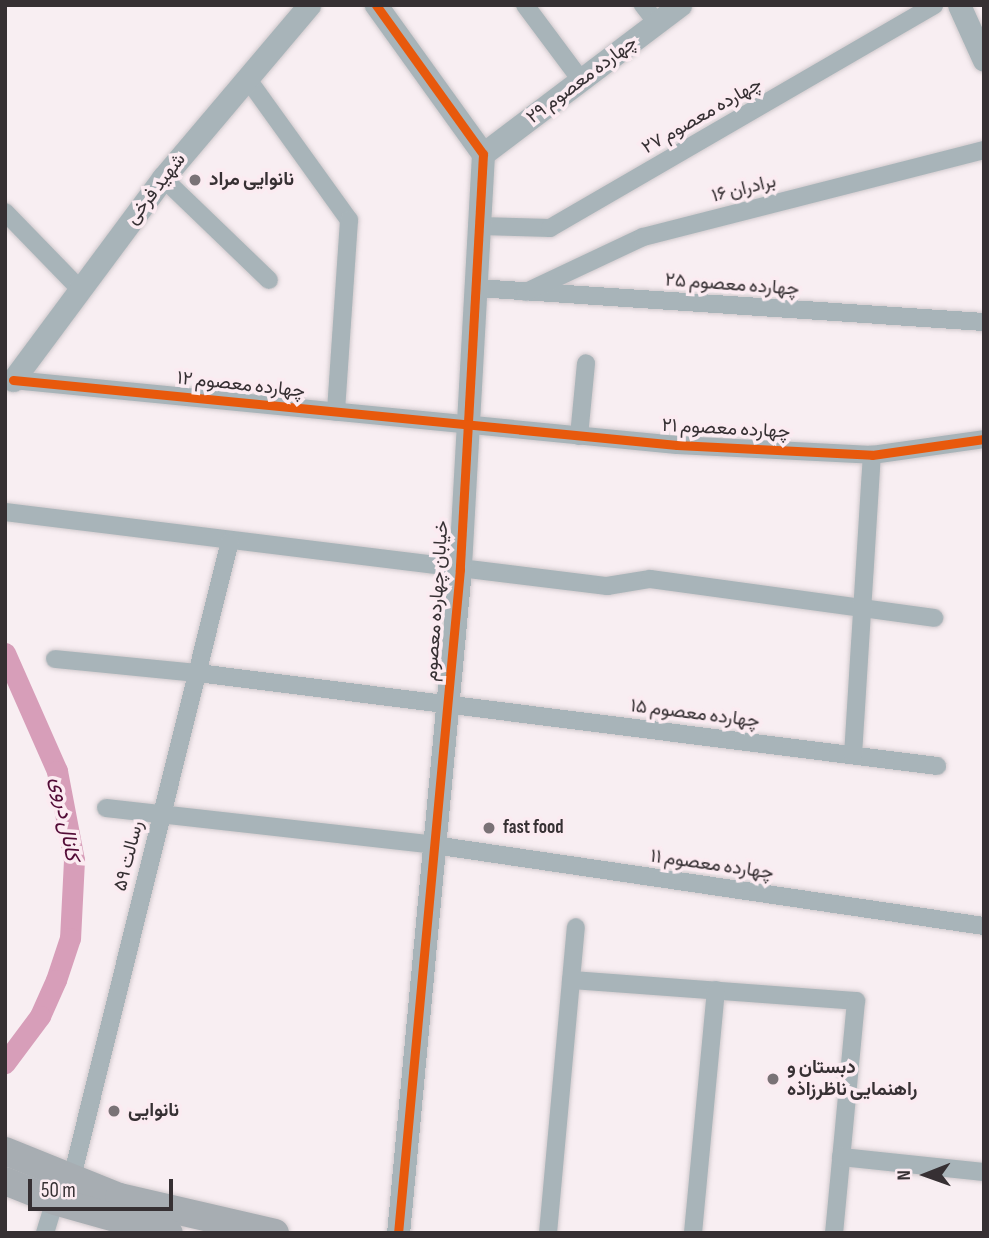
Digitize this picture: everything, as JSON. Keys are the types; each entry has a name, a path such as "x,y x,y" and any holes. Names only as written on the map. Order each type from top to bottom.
{"main road":[{"path":"5,1151 112,1226 169,1233"},
{"path":"5,1181 275,1233"}],"street":[{"name":"شهید فرخی","path":"13,380 163,178 309,5"},
{"path":"376,5 483,154"},
{"path":"525,5 581,80"},
{"name":"چهارده معصوم ۲۹","path":"483,154 581,80 650,14 680,5"},
{"name":"چهارده معصوم ۲۷","path":"481,226 550,228 934,5"},
{"path":"959,5 984,60"},
{"path":"247,78 349,220 336,412"},
{"name":"برادران ۱۶","path":"522,293 643,237 984,150"},
{"name":"خیابان چهارده معصوم","path":"398,1233 460,569 465,426 477,288 483,154"},
{"path":"163,178 269,281"},
{"path":"5,212 80,289"},
{"name":"چهارده معصوم ۲۵","path":"477,288 984,322"},
{"path":"579,436 586,363"},
{"name":"چهارده معصوم ۱۲","path":"13,380 465,426"},
{"name":"چهارده معصوم ۲۱","path":"465,426 872,455 984,439"},
{"path":"853,755 872,455"},
{"path":"5,512 607,586 650,579 934,618"},
{"name":"رسالت ۵۹","path":"45,1233 63,1191 230,541"},
{"name":"چهارده معصوم ۱۵","path":"55,659 198,673 937,766"},
{"name":"چهارده معصوم ۱۱","path":"106,808 434,845 984,926"},
{"path":"548,1233 576,927"},
{"path":"571,980 856,1001 834,1233"},
{"path":"693,1233 716,990"},
{"path":"841,1157 984,1172"}],"waterway":[{"name":"کانال دروی","path":"5,653 57,771 74,860 70,938 56,980 40,1016 5,1063"}],"cycle path":[{"path":"376,5 483,154 460,569 398,1233"},
{"path":"13,380 677,445 872,455 984,439"}],"place":[{"name":"نانوایی مراد","path":"195,180"},
{"name":"fast food","path":"489,828"},
{"name":"دبستان و راهنمایی ناظرزاذه","path":"773,1079"},
{"name":"نانوایی","path":"114,1111"}]}
